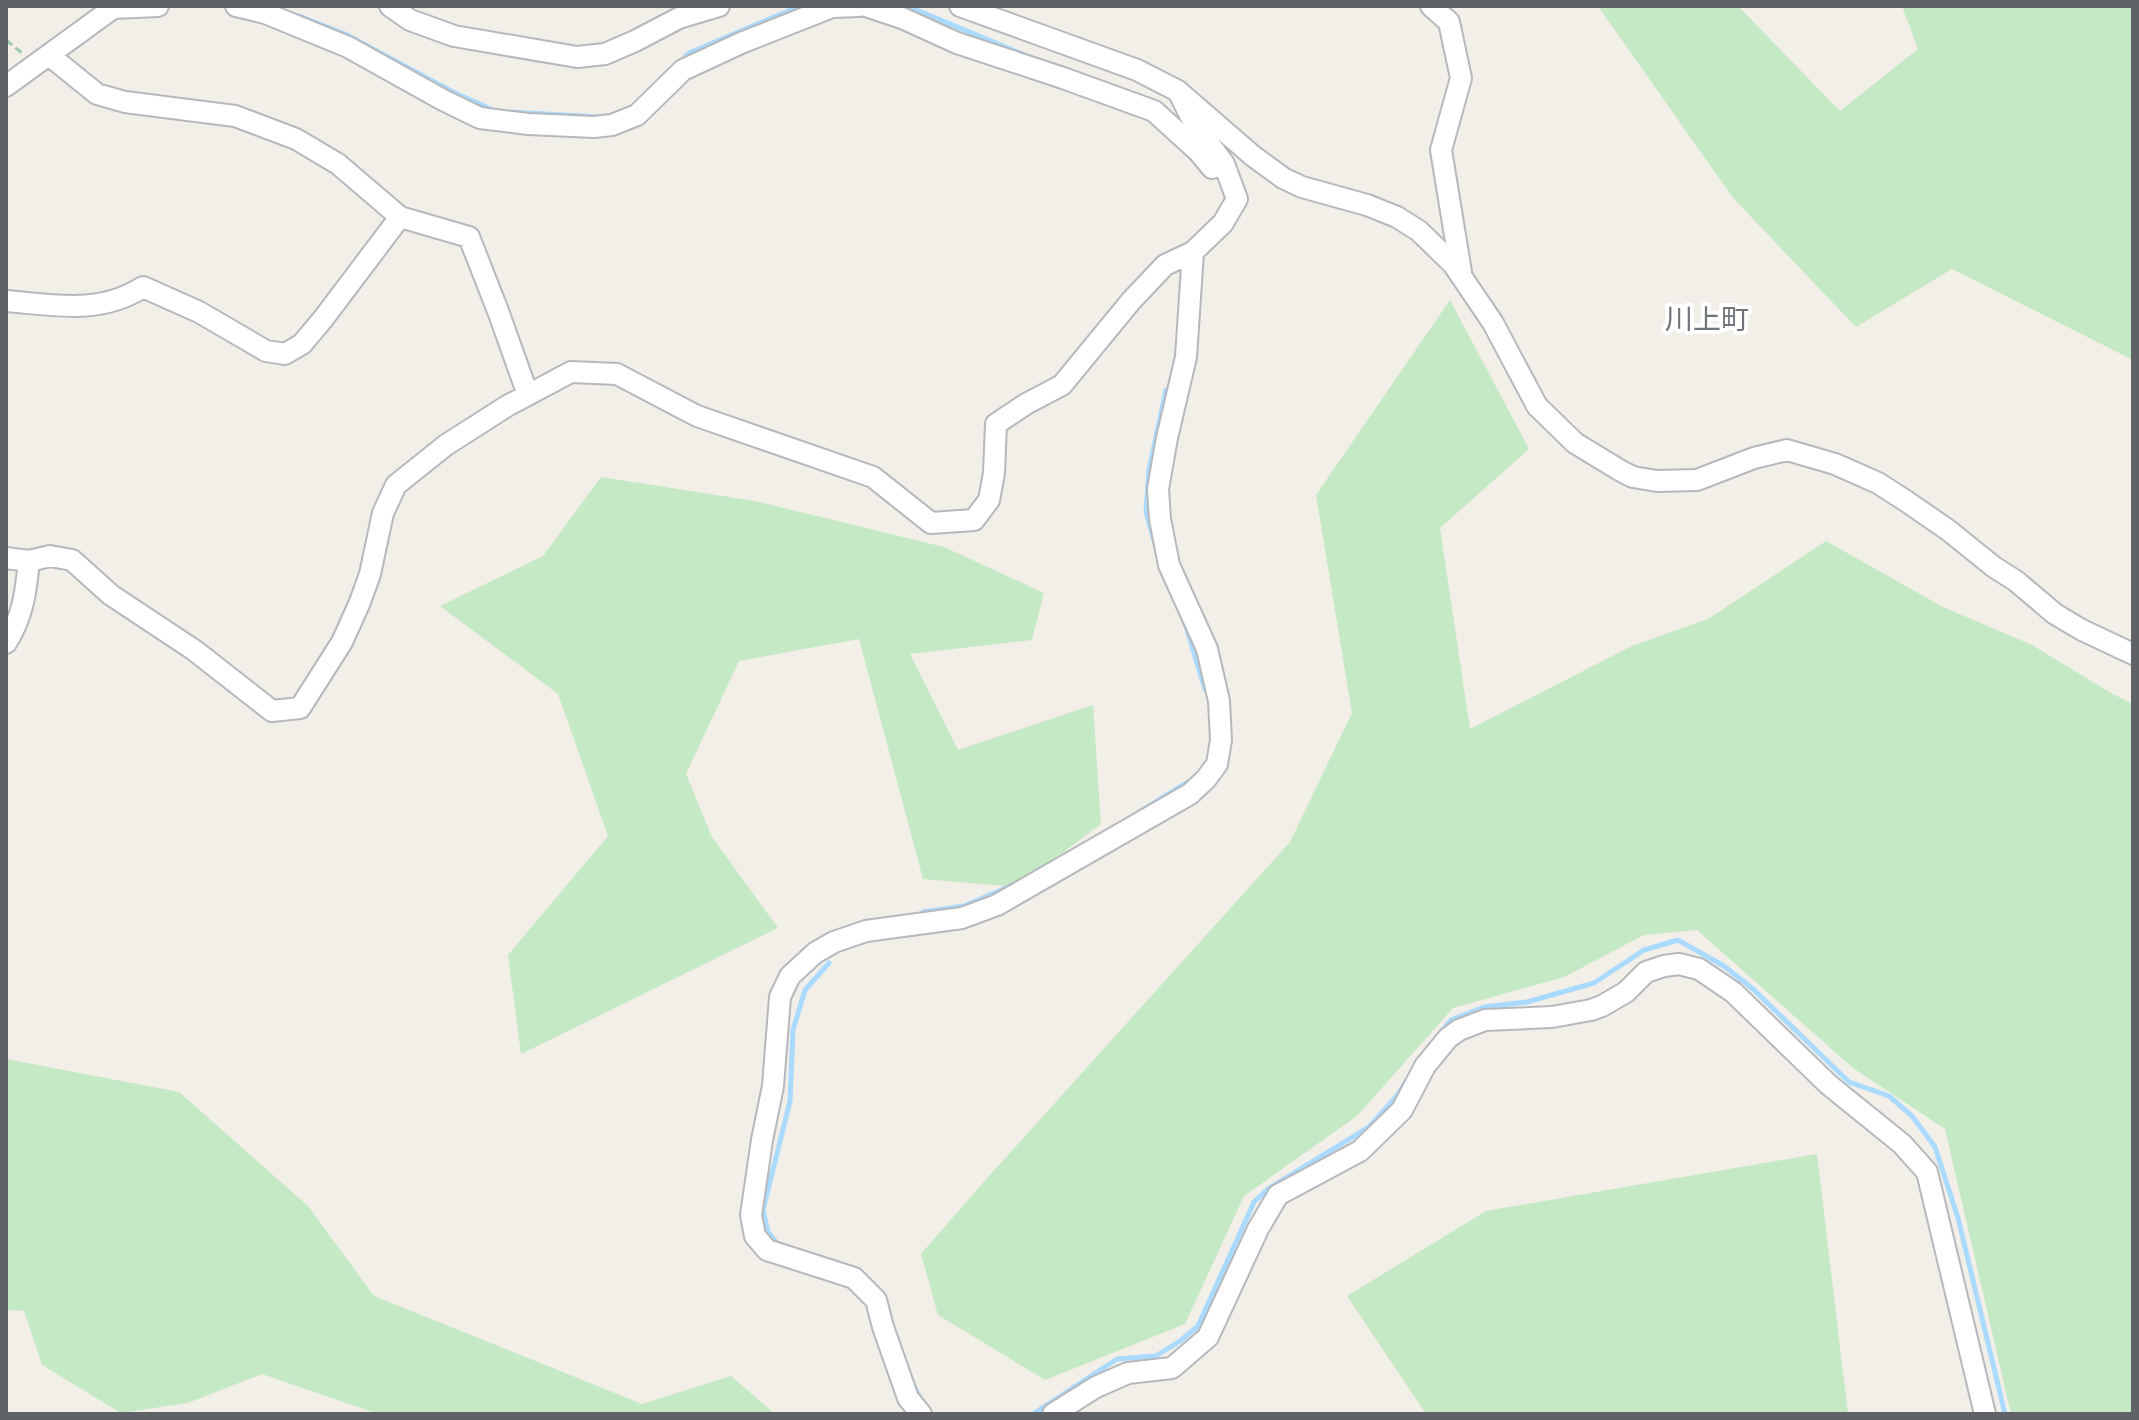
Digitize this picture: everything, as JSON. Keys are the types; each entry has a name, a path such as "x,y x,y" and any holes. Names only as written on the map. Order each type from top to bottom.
{"street":[{"path":"6,86 114,7 158,6"},
{"path":"236,6 265,13 348,47 480,118 594,127 612,125 637,115 683,70 741,43 832,7 859,6"},
{"path":"390,6 410,20 454,36 577,57 605,54 679,18 719,6"},
{"path":"866,6 902,18 957,43 1154,111 1198,151 1237,199"},
{"path":"960,6 1137,70 1178,91 1283,178 1302,187 1367,205 1397,217 1419,231 1443,252 1462,277 1497,329 1537,406 1575,443 1606,463 1633,477 1657,481 1697,480 1754,458 1787,450 1835,464 1878,483 1906,501 2016,581 2055,614 2133,654"},
{"path":"1431,6 1449,22 1461,78 1441,150 1462,277"},
{"path":"50,56 97,94 125,102 235,116 296,139 338,164 400,217 469,237 528,395"},
{"path":"1178,91 1194,123 1224,164 1237,199"},
{"path":"6,558 29,561 50,556 72,560 111,595 194,650 272,711 300,708 342,642 360,602 370,574 383,513 396,485 446,445 507,406 571,372 617,374 697,416 873,477 931,523 974,520 989,500 994,473 996,424 1062,385 1131,301 1165,265 1193,252 1223,223 1237,199"},
{"path":"6,301 87,307 143,287 199,312 266,351 285,354 302,344 323,319 400,217"},
{"path":"921,1414 908,1398 876,1300 854,1278 767,1250 755,1236 751,1215 773,1086 780,997 790,976 815,953 834,942 866,931 962,918 997,905 1190,794 1217,764 1221,740 1219,701 1207,649 1169,565 1158,489 1186,357 1193,252"},
{"path":"6,643 24,605 29,561"},
{"path":"1053,1414 1096,1387 1128,1373 1172,1368 1208,1337 1258,1229 1278,1195 1360,1151 1402,1110 1425,1066 1448,1038 1459,1030 1485,1020 1552,1017 1591,1010 1626,992 1646,972 1679,964 1699,969 1733,992 1829,1085 1902,1144 1927,1172 1985,1414"}],"green space":[{"path":"1598,6 1738,6 1840,111 1918,49 1902,6 2133,6 2133,360 1952,269 1856,327 1733,198"},
{"path":"1450,300 1529,449 1440,528 1470,729 1632,646 1708,619 1826,541 1943,607 2032,645 2133,704 2133,1414 2011,1414 1945,1129 1853,1068 1697,930 1644,935 1564,977 1453,1008 1357,1116 1244,1196 1185,1324 1045,1380 938,1315 921,1254 1290,842 1352,713 1316,495"},
{"path":"601,477 755,501 944,547 1044,593 1032,640 910,654 958,750 1093,705 1101,824 1017,887 923,879 859,639 739,661 686,774 712,837 778,928 521,1054 508,955 608,836 558,694 440,606 543,556"},
{"path":"6,1059 179,1092 308,1206 374,1296 642,1404 731,1376 775,1414 378,1414 262,1374 188,1403 121,1413 42,1365 24,1311 6,1310"},
{"path":"1817,1154 1848,1414 1426,1414 1347,1296 1486,1211"}],"waterway":[{"path":"680,62 689,53 800,6"},
{"path":"907,6 1032,58"},
{"path":"299,16 345,34 495,111"},
{"path":"509,112 599,117"},
{"path":"1159,558 1146,512 1149,470 1166,390"},
{"path":"1185,623 1205,689"},
{"path":"1141,811 1188,782"},
{"path":"923,912 964,906 1015,884"},
{"path":"1441,1032 1451,1020 1484,1007 1527,1002 1594,983 1644,950 1678,940 1724,966 1753,989 1849,1082 1889,1096 1912,1116 1935,1147 1958,1218 2005,1414"},
{"path":"780,1247 768,1232 763,1210 790,1101 793,1030 805,990 829,963"},
{"path":"1033,1414 1117,1359 1156,1356 1198,1326 1254,1202 1268,1189 1369,1127 1408,1079"},
{"path":"912,1382 922,1402"}],"district":[{"name":"川上町","path":"1707,319"}]}
